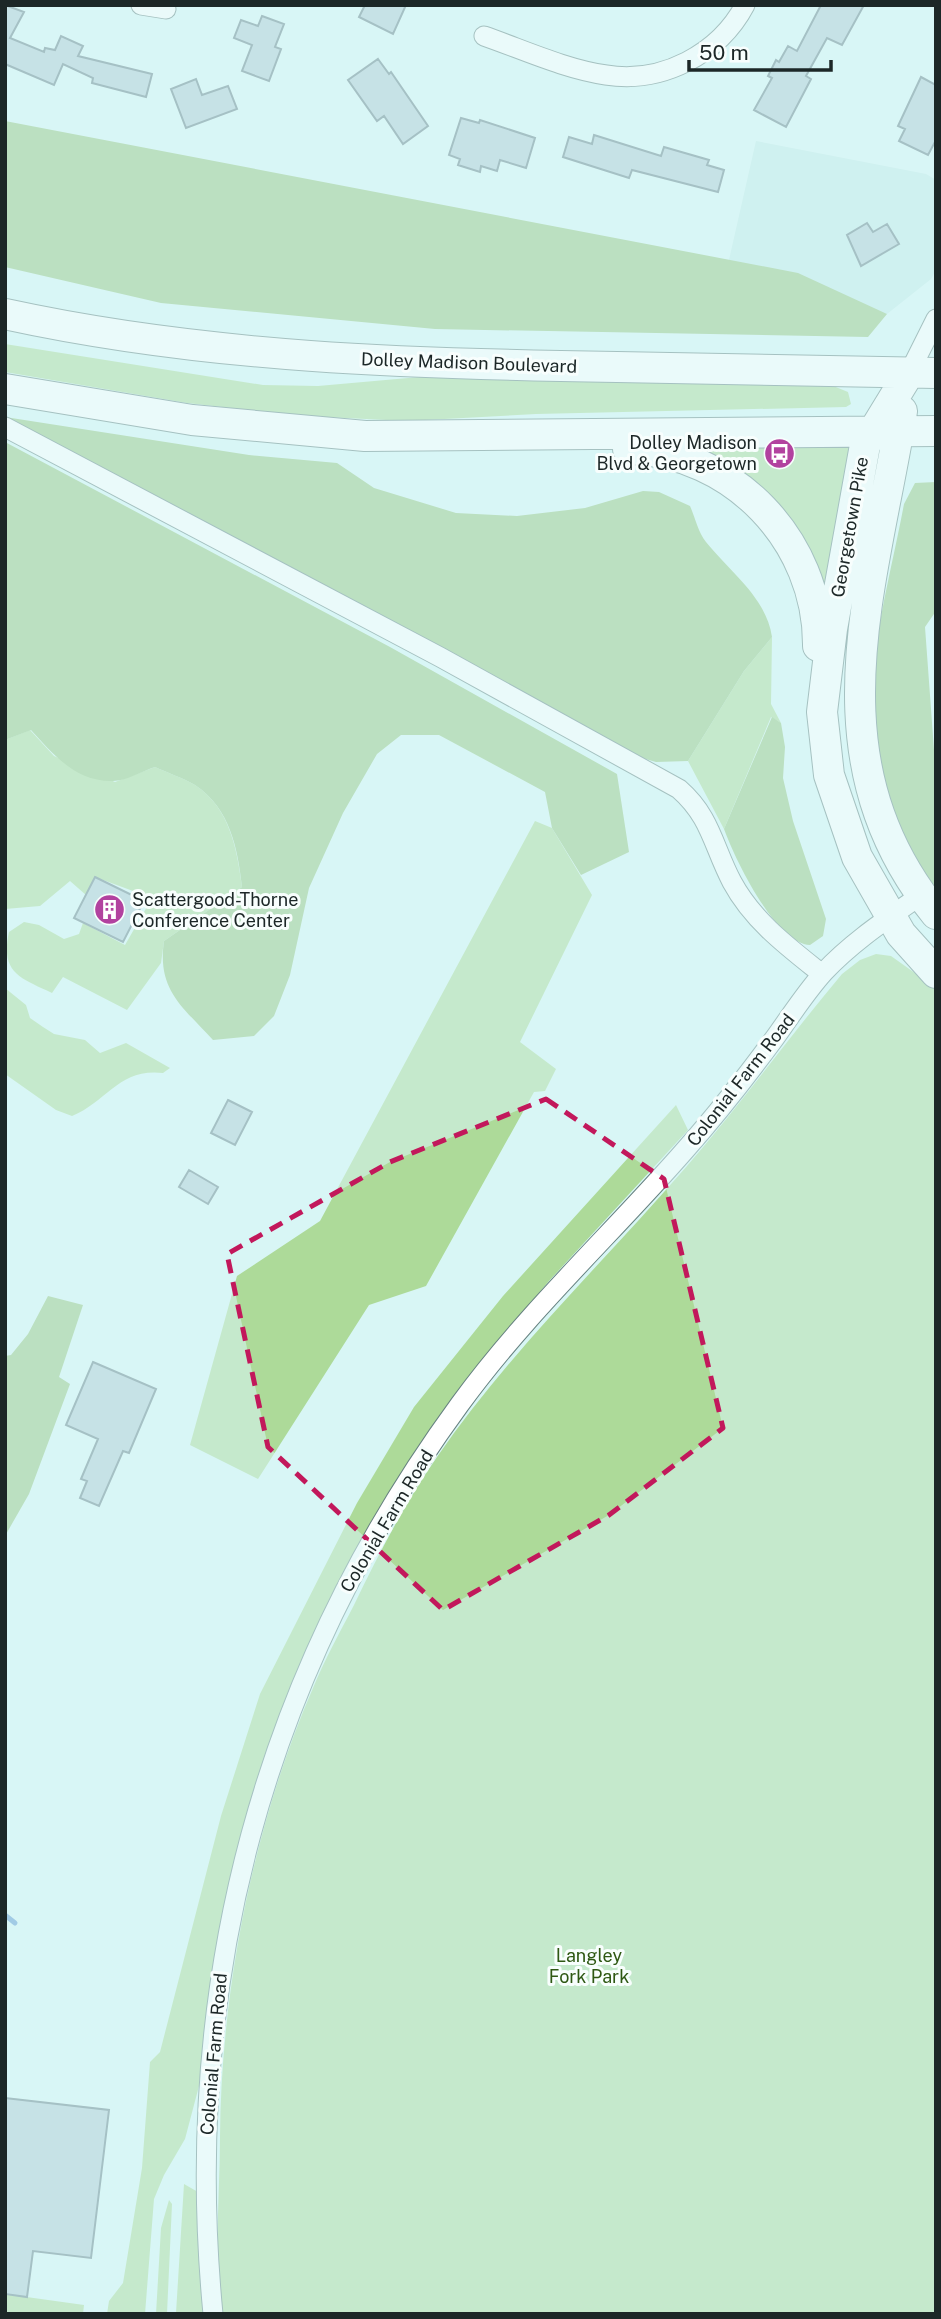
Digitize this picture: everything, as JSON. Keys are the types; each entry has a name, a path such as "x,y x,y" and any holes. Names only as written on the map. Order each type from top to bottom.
{"main road":[{"name":"Dolley Madison Boulevard","path":"5,314 183,345 344,359 469,365 922,373"},
{"name":"Georgetown Pike","path":"922,373 885,431 862,457 831,637 822,712 827,765 841,818 866,877 890,917 936,973"},
{"path":"5,389 124,411 261,428 377,436 936,431"},
{"name":"Georgetown Pike","path":"885,431 860,653 859,719 862,749 873,800 899,860 928,904"},
{"path":"468,437 663,452 707,467 743,489 780,529 808,580 817,626 822,712"}],"street":[{"path":"141,5 166,9"},
{"path":"484,36 584,70 633,77 681,66 703,53 723,36 745,5"},
{"path":"922,373 936,319"},
{"path":"5,427 440,657 679,789 698,806 732,883 751,910 774,935 822,974"},
{"name":"Colonial Farm Road","path":"213,2314 205,2204 206,2118 222,1964 254,1821 305,1675 375,1533 461,1402 527,1320 684,1152 735,1091 822,974 857,941 890,917 928,904"}],"highlighted area":[{"path":"546,1099 664,1179 723,1428 609,1515 443,1610 268,1447 227,1254 390,1162"}],"shaded area":[{"path":"756,141 926,174 936,180 936,270 931,279 887,314 724,282"}],"green space":[{"path":"5,121 798,273 887,314 868,337 435,329 161,303 5,267"},
{"path":"5,344 263,385 318,386 442,375 821,381 848,392 851,404 846,407 536,414 407,421 304,416 187,403 5,372"},
{"path":"5,417 249,455 337,463 374,488 456,513 517,516 585,508 643,491 659,492 690,506 706,542 755,597 763,610 772,637 744,671 688,761 656,762 642,758"},
{"path":"861,441 825,631 738,472 701,449"},
{"path":"5,442 390,647 617,774 629,852 581,875 552,828 545,792 439,735 401,735 377,754 343,813 309,888 290,975 274,1016 254,1036 213,1040 174,996 164,972 163,958 164,941 242,887 235,844 217,805 195,785 155,767 123,779 100,780 77,772 67,765 31,730 5,740"},
{"path":"936,482 936,611 925,627 936,777 936,897 890,817 880,789 873,754 871,718 876,646 904,504 915,483"},
{"path":"772,637 771,704 781,723 771,717 724,829 688,761 744,671"},
{"path":"772,717 781,723 785,747 783,778 793,821 826,919 823,936 810,945 797,941 770,915 737,860 724,829"},
{"path":"30,730 54,756 115,782 155,767 190,782 207,794 230,830 242,887 164,941 161,963 127,1010 63,977 52,993 22,978 10,965 7,957 9,932 24,922 39,925 64,939 79,934 83,923 125,945 152,898 95,877 86,895 70,881 40,906 5,909 5,740"},
{"path":"535,821 552,828 592,895 520,1042 556,1069 545,1091 534,1092 426,1286 369,1305 258,1479 190,1445 237,1276 320,1221"},
{"name":"Langley Fork Park","path":"876,954 891,956 936,988 936,2314 223,2314 218,2248 220,2137 222,2081 234,1965 258,1851 274,1795 292,1740 322,1667 403,1511 465,1418 526,1344 707,1143 842,974 860,960"},
{"path":"5,988 26,1005 30,1018 54,1034 85,1040 100,1053 126,1043 170,1068 163,1073 148,1073 124,1080 72,1116 56,1110 5,1074"},
{"path":"676,1105 688,1130 549,1281 463,1384 395,1484 332,1597 281,1711 242,1836 215,1953 199,2086 185,2139 164,2175 154,2199 145,2314 107,2314 109,2301 123,2283 142,2168 150,2062 160,2052 221,1816 260,1694 357,1503 414,1407 503,1296"},
{"path":"48,1296 83,1305 59,1377 70,1384 29,1494 5,1536 5,1356 11,1355 28,1334"},
{"path":"184,2184 198,2192 203,2314 176,2313"},
{"path":"169,2200 172,2204 167,2314 156,2314 161,2228"},
{"path":"5,2294 84,2305 83,2314 5,2314"}],"building":[{"path":"5,5 24,12 10,38 44,52 45,48 55,50 61,36 83,46 78,56 152,74 146,97 92,83 93,78 63,64 54,85 5,64"},
{"path":"365,5 406,5 393,34 359,17"},
{"path":"821,5 864,5 842,45 827,38 806,76 811,79 786,127 754,110 772,78 768,76 776,60 779,62 788,46 797,51"},
{"path":"262,16 284,24 275,47 281,49 269,81 242,71 252,45 234,38 241,20 258,26"},
{"path":"378,59 389,74 391,72 428,126 403,144 384,116 377,121 348,80"},
{"path":"921,77 936,85 936,140 928,155 899,141 905,129 898,126"},
{"path":"196,79 202,95 228,86 237,109 186,128 171,89"},
{"path":"461,118 479,123 480,120 535,138 526,168 500,160 497,171 481,166 480,172 458,165 460,159 449,155"},
{"path":"594,135 661,156 664,147 709,160 707,165 724,170 718,192 632,170 629,178 563,157 569,137 592,144"},
{"path":"867,223 873,232 887,224 899,244 861,266 847,235"},
{"name":"Scattergood-Thorne Conference Center","path":"95,877 144,901 123,942 74,918"},
{"path":"228,1100 252,1112 235,1145 211,1133"},
{"path":"189,1170 218,1187 208,1204 179,1187"},
{"path":"93,1362 156,1389 129,1453 123,1451 99,1506 80,1498 87,1481 81,1479 98,1439 66,1425"},
{"path":"5,2098 109,2110 91,2258 33,2251 27,2297 5,2294"}],"waterway":[{"path":"5,1915 15,1923"}],"place":[{"name":"Dolley Madison Blvd & Georgetown","path":"780,453"},
{"name":"Scattergood-Thorne Conference Center","path":"109,910"}]}
